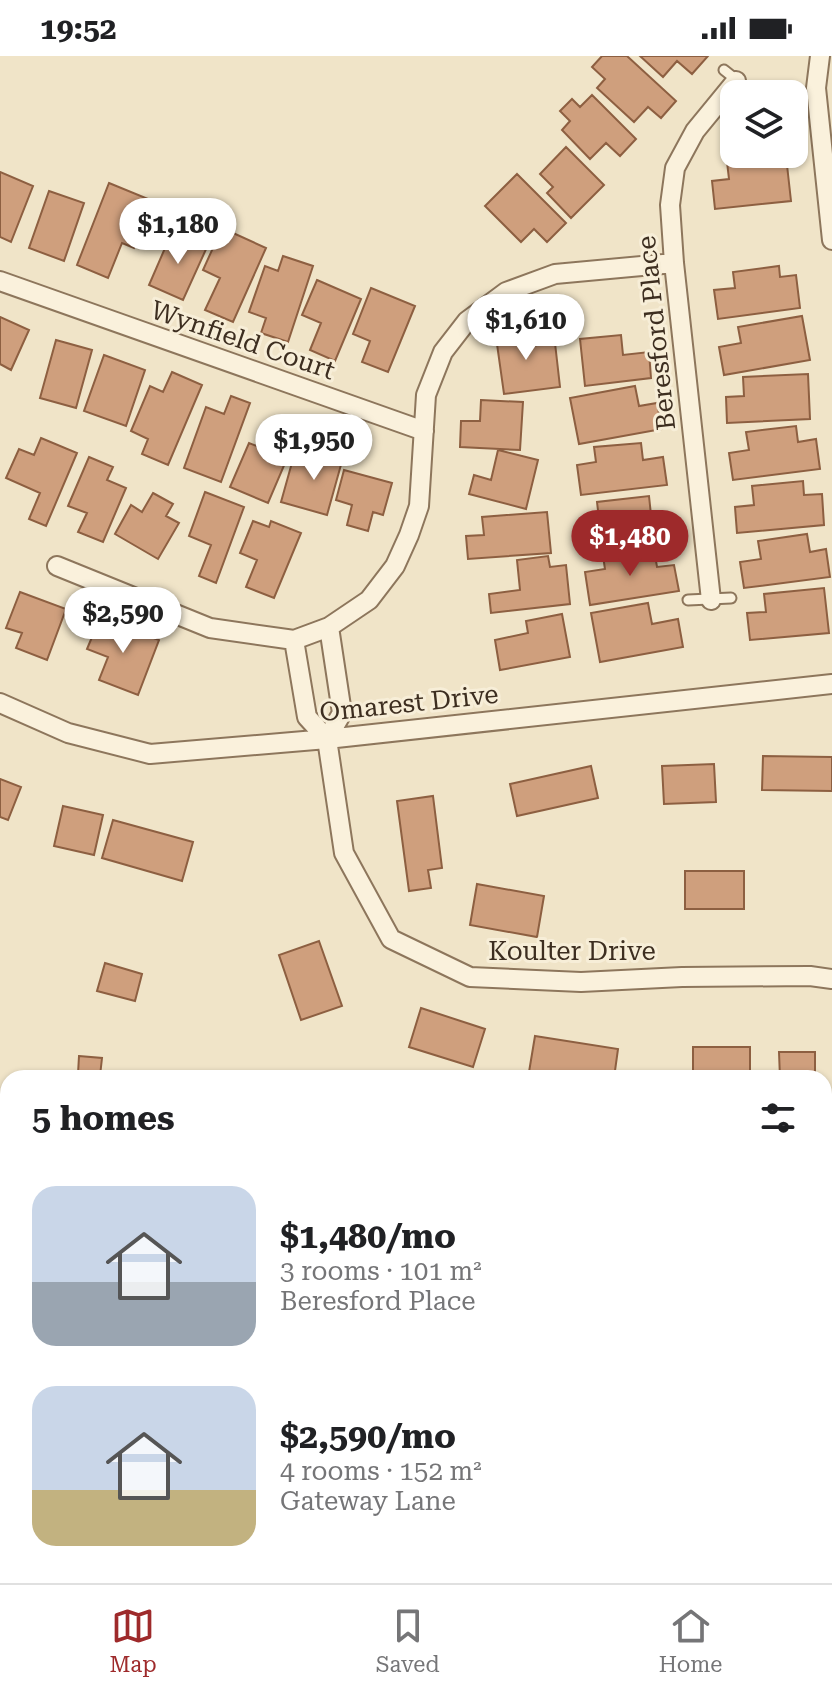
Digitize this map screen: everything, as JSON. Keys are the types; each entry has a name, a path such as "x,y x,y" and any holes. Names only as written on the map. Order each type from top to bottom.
{"street":[{"path":"820,56 816,88 832,240"},
{"name":"Beresford Place","path":"711,600 670,205 675,168 695,131 720,100"},
{"path":"57,566 210,628 294,640 329,627 369,600 395,566 409,535 419,506 426,395 443,352 467,321 506,292 555,274 674,263"},
{"name":"Wynfield Court","path":"0,281 424,431"},
{"path":"294,640 307,717 327,739 342,713 329,627"},
{"name":"Omarest Drive","path":"0,703 68,733 150,754 327,739 832,684"},
{"name":"Koulter Drive","path":"327,739 344,853 391,939 470,977 581,982 682,977 810,976 832,979"}],"lane":[{"path":"688,600 731,598"}],"building":[{"path":"602,56 627,56 676,101 661,118 648,107 634,122 597,88 605,79 592,67"},
{"path":"640,56 708,56 692,74 677,61 663,77"},
{"path":"592,95 636,139 620,156 606,143 590,159 562,130 570,121 560,111 572,99 580,107"},
{"path":"566,147 604,185 571,218 547,193 553,187 540,174"},
{"path":"728,168 787,168 791,201 715,209 712,181 729,179"},
{"path":"0,172 33,186 11,242 0,237"},
{"path":"517,174 566,223 547,242 534,229 521,242 485,206"},
{"path":"109,183 153,201 134,248 122,243 108,278 77,265"},
{"path":"49,191 84,203 64,261 29,248"},
{"path":"222,228 266,248 233,322 205,310 220,278 203,270"},
{"path":"172,232 207,247 183,300 149,285"},
{"path":"283,256 313,266 288,342 261,333 266,318 249,312 265,266 278,271"},
{"path":"779,266 780,277 796,275 800,308 718,319 714,290 735,288 733,272"},
{"path":"317,280 361,299 335,361 310,350 321,323 302,315"},
{"path":"371,288 415,306 388,372 362,362 370,341 353,334"},
{"path":"802,316 810,360 724,375 719,347 741,343 738,327"},
{"path":"0,317 29,330 11,370 0,364"},
{"path":"527,327 530,346 555,343 560,387 504,394 495,330"},
{"path":"621,335 623,355 649,352 651,378 585,386 580,339"},
{"path":"56,340 92,350 76,408 40,398"},
{"path":"104,355 145,370 126,426 84,411"},
{"path":"172,372 202,385 168,465 142,454 148,439 131,431 150,386 163,392"},
{"path":"808,374 810,419 727,423 726,397 744,396 743,377"},
{"path":"635,386 639,406 657,403 662,429 579,444 570,398"},
{"path":"231,396 250,403 221,482 184,468 206,407 224,414"},
{"path":"481,400 523,402 520,450 460,447 461,421 480,421"},
{"path":"279,419 300,428 268,503 230,487 249,443 267,450"},
{"path":"796,426 798,442 816,439 820,469 733,480 729,453 749,450 746,432"},
{"path":"41,438 77,453 46,526 29,519 40,493 6,478 19,449 34,455"},
{"path":"641,443 643,460 663,457 667,485 581,495 577,465 596,462 594,447"},
{"path":"319,447 344,454 327,515 281,502 293,459 314,466"},
{"path":"498,450 538,460 526,509 469,494 474,475 491,480"},
{"path":"89,457 113,467 107,480 126,488 103,542 78,532 87,513 68,506"},
{"path":"344,470 392,483 383,515 373,512 368,531 347,525 352,505 336,500"},
{"path":"803,481 804,495 822,494 824,525 737,533 735,507 754,505 752,486"},
{"path":"205,492 244,507 216,583 199,576 211,545 189,536"},
{"path":"153,493 173,504 166,516 179,523 158,559 115,534 131,505 142,512"},
{"path":"649,496 651,515 669,513 672,539 585,549 582,521 599,519 597,502"},
{"path":"547,512 551,553 468,559 466,536 484,535 482,517"},
{"path":"253,521 269,527 271,521 301,533 274,598 246,587 257,560 240,553"},
{"path":"807,534 810,552 826,549 830,577 744,588 740,562 761,559 758,541"},
{"path":"654,549 657,567 674,565 679,591 590,605 585,572 605,569 603,556"},
{"path":"548,556 550,567 566,565 570,604 491,613 489,594 520,590 517,560"},
{"path":"824,588 829,633 750,640 747,613 766,612 764,594"},
{"path":"20,592 66,609 47,660 16,648 22,633 6,628"},
{"path":"648,603 652,624 678,619 683,647 600,662 591,613"},
{"path":"562,614 570,657 500,670 495,640 528,633 526,621"},
{"path":"100,618 159,640 138,695 99,680 108,657 87,649"},
{"path":"763,756 832,757 832,791 762,790"},
{"path":"714,764 716,802 664,804 662,766"},
{"path":"591,766 598,798 517,816 510,784"},
{"path":"0,779 21,787 8,820 0,817"},
{"path":"433,796 442,868 428,870 431,888 409,891 397,801"},
{"path":"63,806 103,815 94,855 54,846"},
{"path":"113,820 193,842 182,881 102,858"},
{"path":"685,871 744,871 744,909 685,909"},
{"path":"477,884 544,896 537,937 470,925"},
{"path":"319,941 342,1006 301,1020 279,955"},
{"path":"105,963 142,974 135,1001 97,991"},
{"path":"421,1008 485,1029 473,1067 409,1047"},
{"path":"535,1036 618,1049 615,1070 529,1070"},
{"path":"693,1047 750,1047 750,1070 693,1070"},
{"path":"779,1052 815,1052 815,1070 780,1070"},
{"path":"79,1056 102,1058 101,1070 78,1070"}]}
